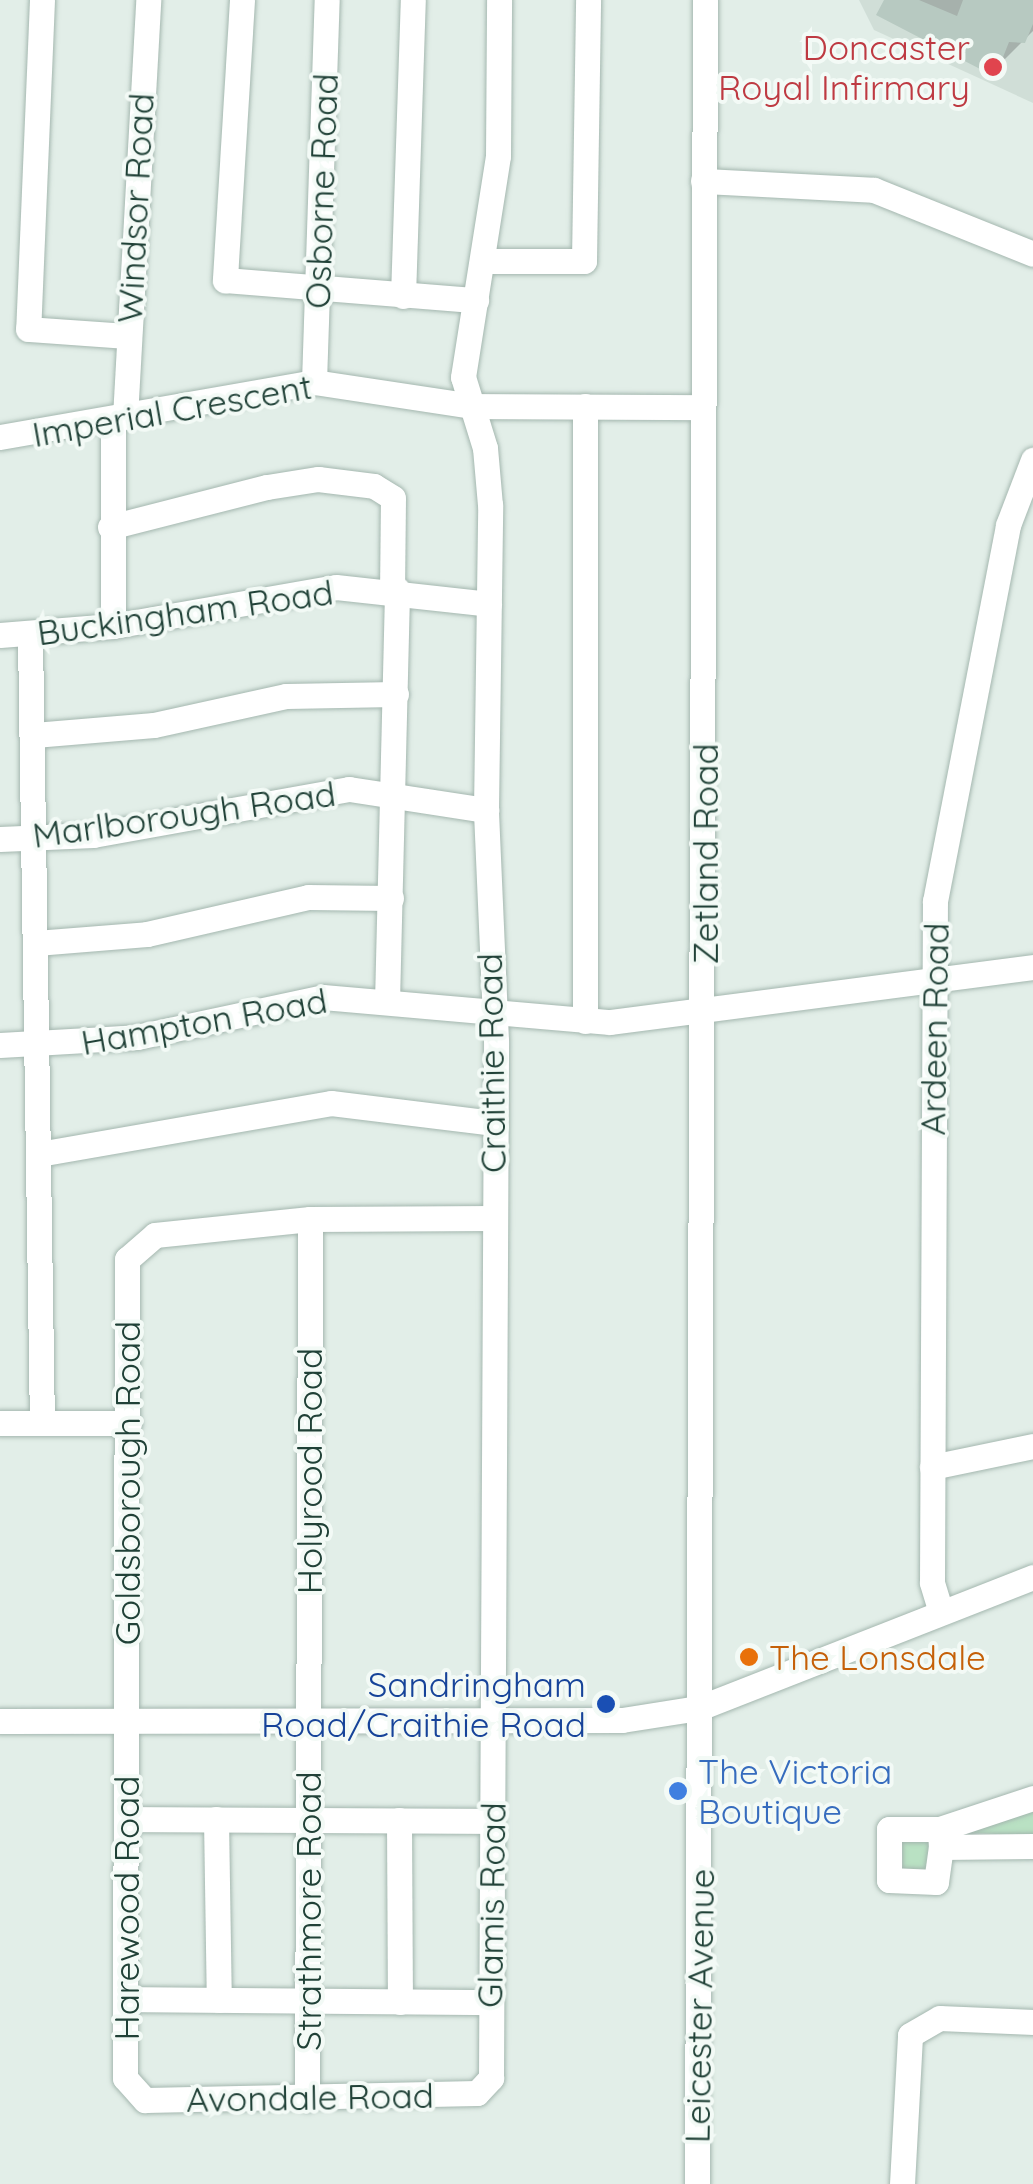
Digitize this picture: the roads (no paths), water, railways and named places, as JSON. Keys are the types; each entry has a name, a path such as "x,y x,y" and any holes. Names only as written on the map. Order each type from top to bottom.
{"street":[{"path":"42,0 28,329 129,336"},
{"name":"Windsor Road","path":"113,626 110,527 129,336 148,0"},
{"path":"242,0 225,280 318,291 476,300"},
{"name":"Osborne Road","path":"314,382 327,0"},
{"path":"402,296 413,0"},
{"name":"Craithie Road","path":"492,1722 495,1122 486,810 485,448 463,377 498,156 498,0"},
{"path":"484,261 584,261 588,0"},
{"name":"Zetland Road","path":"699,1708 706,1010 702,407 705,0"},
{"path":"704,181 874,190 1033,254"},
{"name":"Imperial Crescent","path":"0,438 314,382 472,406 702,407"},
{"path":"585,406 585,1021"},
{"name":"Ardeen Road","path":"940,1610 932,1467 934,974 958,762 1008,525 1033,460"},
{"path":"110,527 266,487 318,479 374,486 393,498 395,796 387,1002"},
{"name":"Buckingham Road","path":"0,636 113,626 275,592 395,589 488,604"},
{"path":"30,636 42,1423"},
{"path":"34,736 154,725 286,696 396,694"},
{"name":"Marlborough Road","path":"0,838 34,840 288,795 395,796 486,810"},
{"path":"36,943 147,934 351,892 391,898"},
{"name":"Hampton Road","path":"0,1045 38,1047 323,997 585,1021 706,1010 934,974 1033,967"},
{"path":"39,1154 331,1103 495,1122"},
{"path":"310,1220 494,1218"},
{"name":"Goldsborough Road","path":"126,1722 133,1246 154,1235 310,1220"},
{"name":"Holyrood Road","path":"308,1722 310,1220"},
{"path":"0,1423 128,1423"},
{"path":"932,1467 1033,1446"},
{"path":"0,1721 602,1722 699,1708 1033,1576"},
{"name":"Leicester Avenue","path":"697,2184 699,1708"},
{"name":"Harewood Road","path":"126,1722 126,2078 134,2092"},
{"name":"Strathmore Road","path":"307,2099 308,1722"},
{"name":"Glamis Road","path":"486,2088 492,1722"},
{"path":"1033,1798 940,1838 1033,1846"},
{"path":"126,1819 492,1822"},
{"path":"216,1820 219,2000"},
{"path":"399,1820 400,2002"},
{"path":"126,1999 490,2002"},
{"path":"902,2184 910,2035 940,2018 1033,2022"},
{"name":"Avondale Road","path":"134,2092 145,2100 307,2099 486,2088"}],"place":[{"name":"Doncaster Royal Infirmary","path":"993,67"},
{"name":"The Lonsdale","path":"749,1657"},
{"name":"Sandringham Road/Craithie Road","path":"606,1704"},
{"name":"The Victoria Boutique","path":"678,1791"}]}
